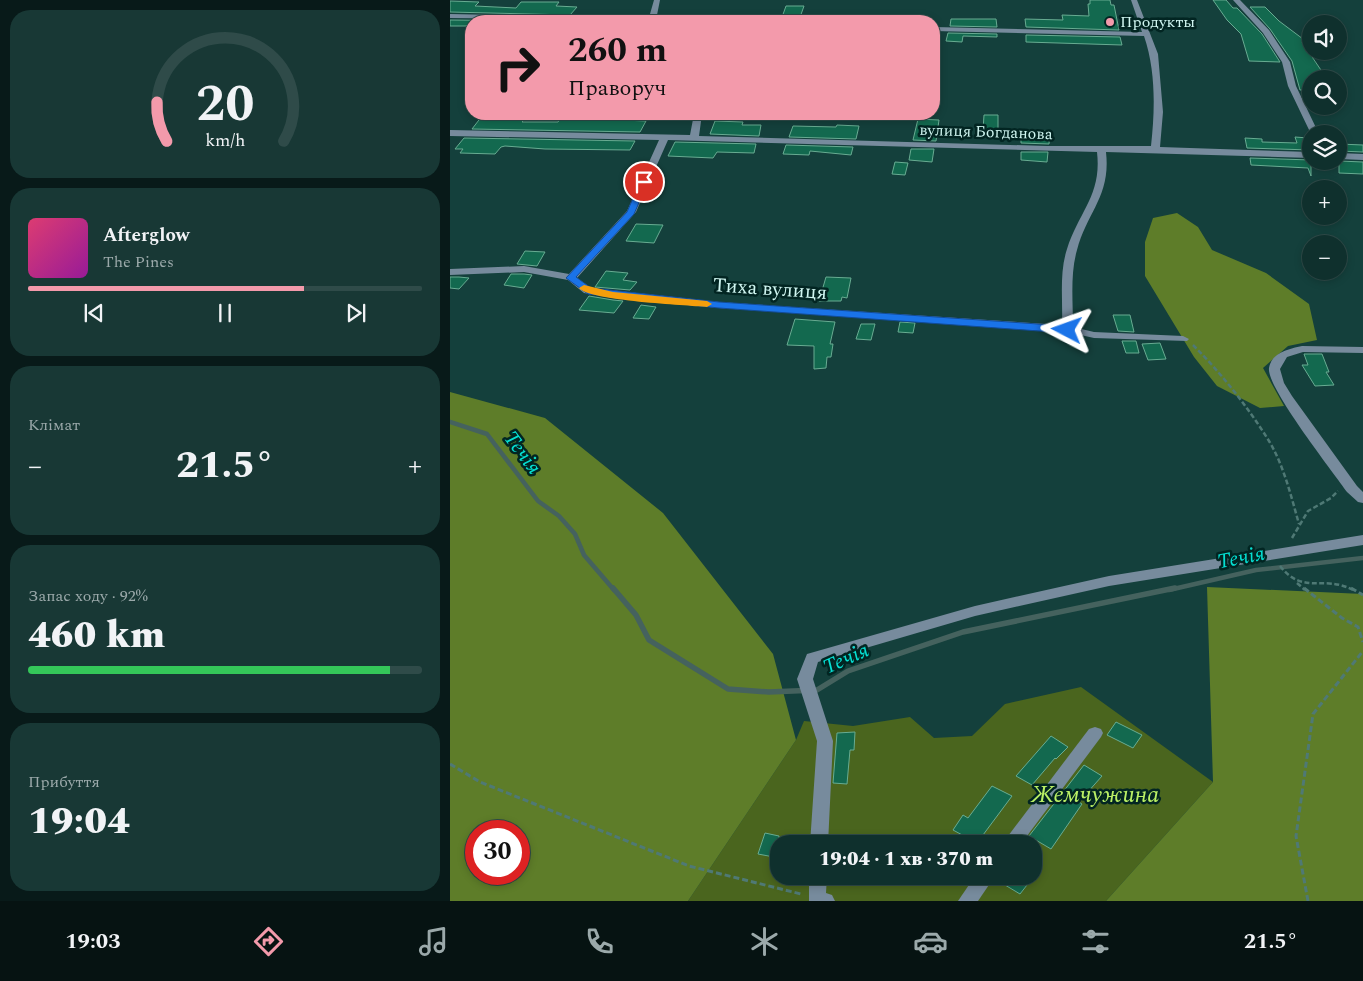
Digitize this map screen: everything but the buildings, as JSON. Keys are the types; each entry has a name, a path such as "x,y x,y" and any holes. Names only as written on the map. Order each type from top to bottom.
{"street":[{"path":"654,15 657,0"},
{"path":"1134,0 1154,54 1159,112 1155,149"},
{"path":"1236,0 1266,32 1286,62 1292,86 1311,125"},
{"path":"450,16 465,16"},
{"path":"940,29 1146,34"},
{"path":"694,138 697,120"},
{"name":"вулиця Богданова","path":"450,134 665,137 1101,150 1155,149 1302,155"},
{"path":"571,278 630,212 665,137"},
{"path":"1067,330 1071,250 1081,226 1095,204 1102,184 1104,162 1101,150"},
{"path":"1347,156 1363,157"},
{"name":"Тиха вулиця","path":"450,272 524,269 571,278 588,291 613,295 719,305 1067,330 1094,335 1183,339"},
{"path":"1363,350 1302,349 1282,355 1274,368 1275,377 1287,397 1337,469 1363,499"},
{"path":"820,835 825,741 806,679 812,658 975,611 1109,581 1363,540"},
{"path":"1017,835 1095,733"},
{"path":"820,885 822,899"},
{"path":"967,901 979,885"}],"path":[{"path":"1183,339 1196,346 1215,367 1268,442 1287,482 1299,524"},
{"path":"1273,555 1297,534 1299,524 1311,508 1329,502 1341,488 1337,469"},
{"path":"1288,578 1342,618 1358,627 1363,642"},
{"path":"1297,583 1338,583 1363,595"},
{"path":"1308,901 1296,836 1314,714 1363,651"},
{"path":"450,764 480,782 689,866 822,899"}],"green space":[{"path":"1177,213 1198,227 1212,250 1266,273 1309,304 1317,340 1288,346 1263,368 1284,406 1260,408 1217,386 1194,357 1145,276 1145,242 1153,218"},
{"path":"450,392 545,418 663,513 773,654 796,740 688,901 450,901"},
{"path":"1207,587 1363,594 1363,901 1106,901 1213,782"},
{"name":"Жемчужина","path":"1081,687 1213,782 1106,901 688,901 796,740 804,721 853,726 910,717 934,738 972,736 1005,704"}],"waterway":[{"name":"Течія","path":"450,422 487,434 538,501 559,516 575,534 584,555 614,590"},
{"name":"Течія","path":"1169,590 1256,570 1363,558"},
{"name":"Течія","path":"613,588 636,615 649,640 728,689 769,692 817,690 848,671 963,632 1175,588"}],"slow traffic":[{"path":"584,288 588,291 613,295 707,304"}],"place":[{"name":"Продукты","path":"1110,22"}],"route":[{"path":"644,182 630,212 608,239 571,278 588,291 719,305 845,312 1067,330"}]}
